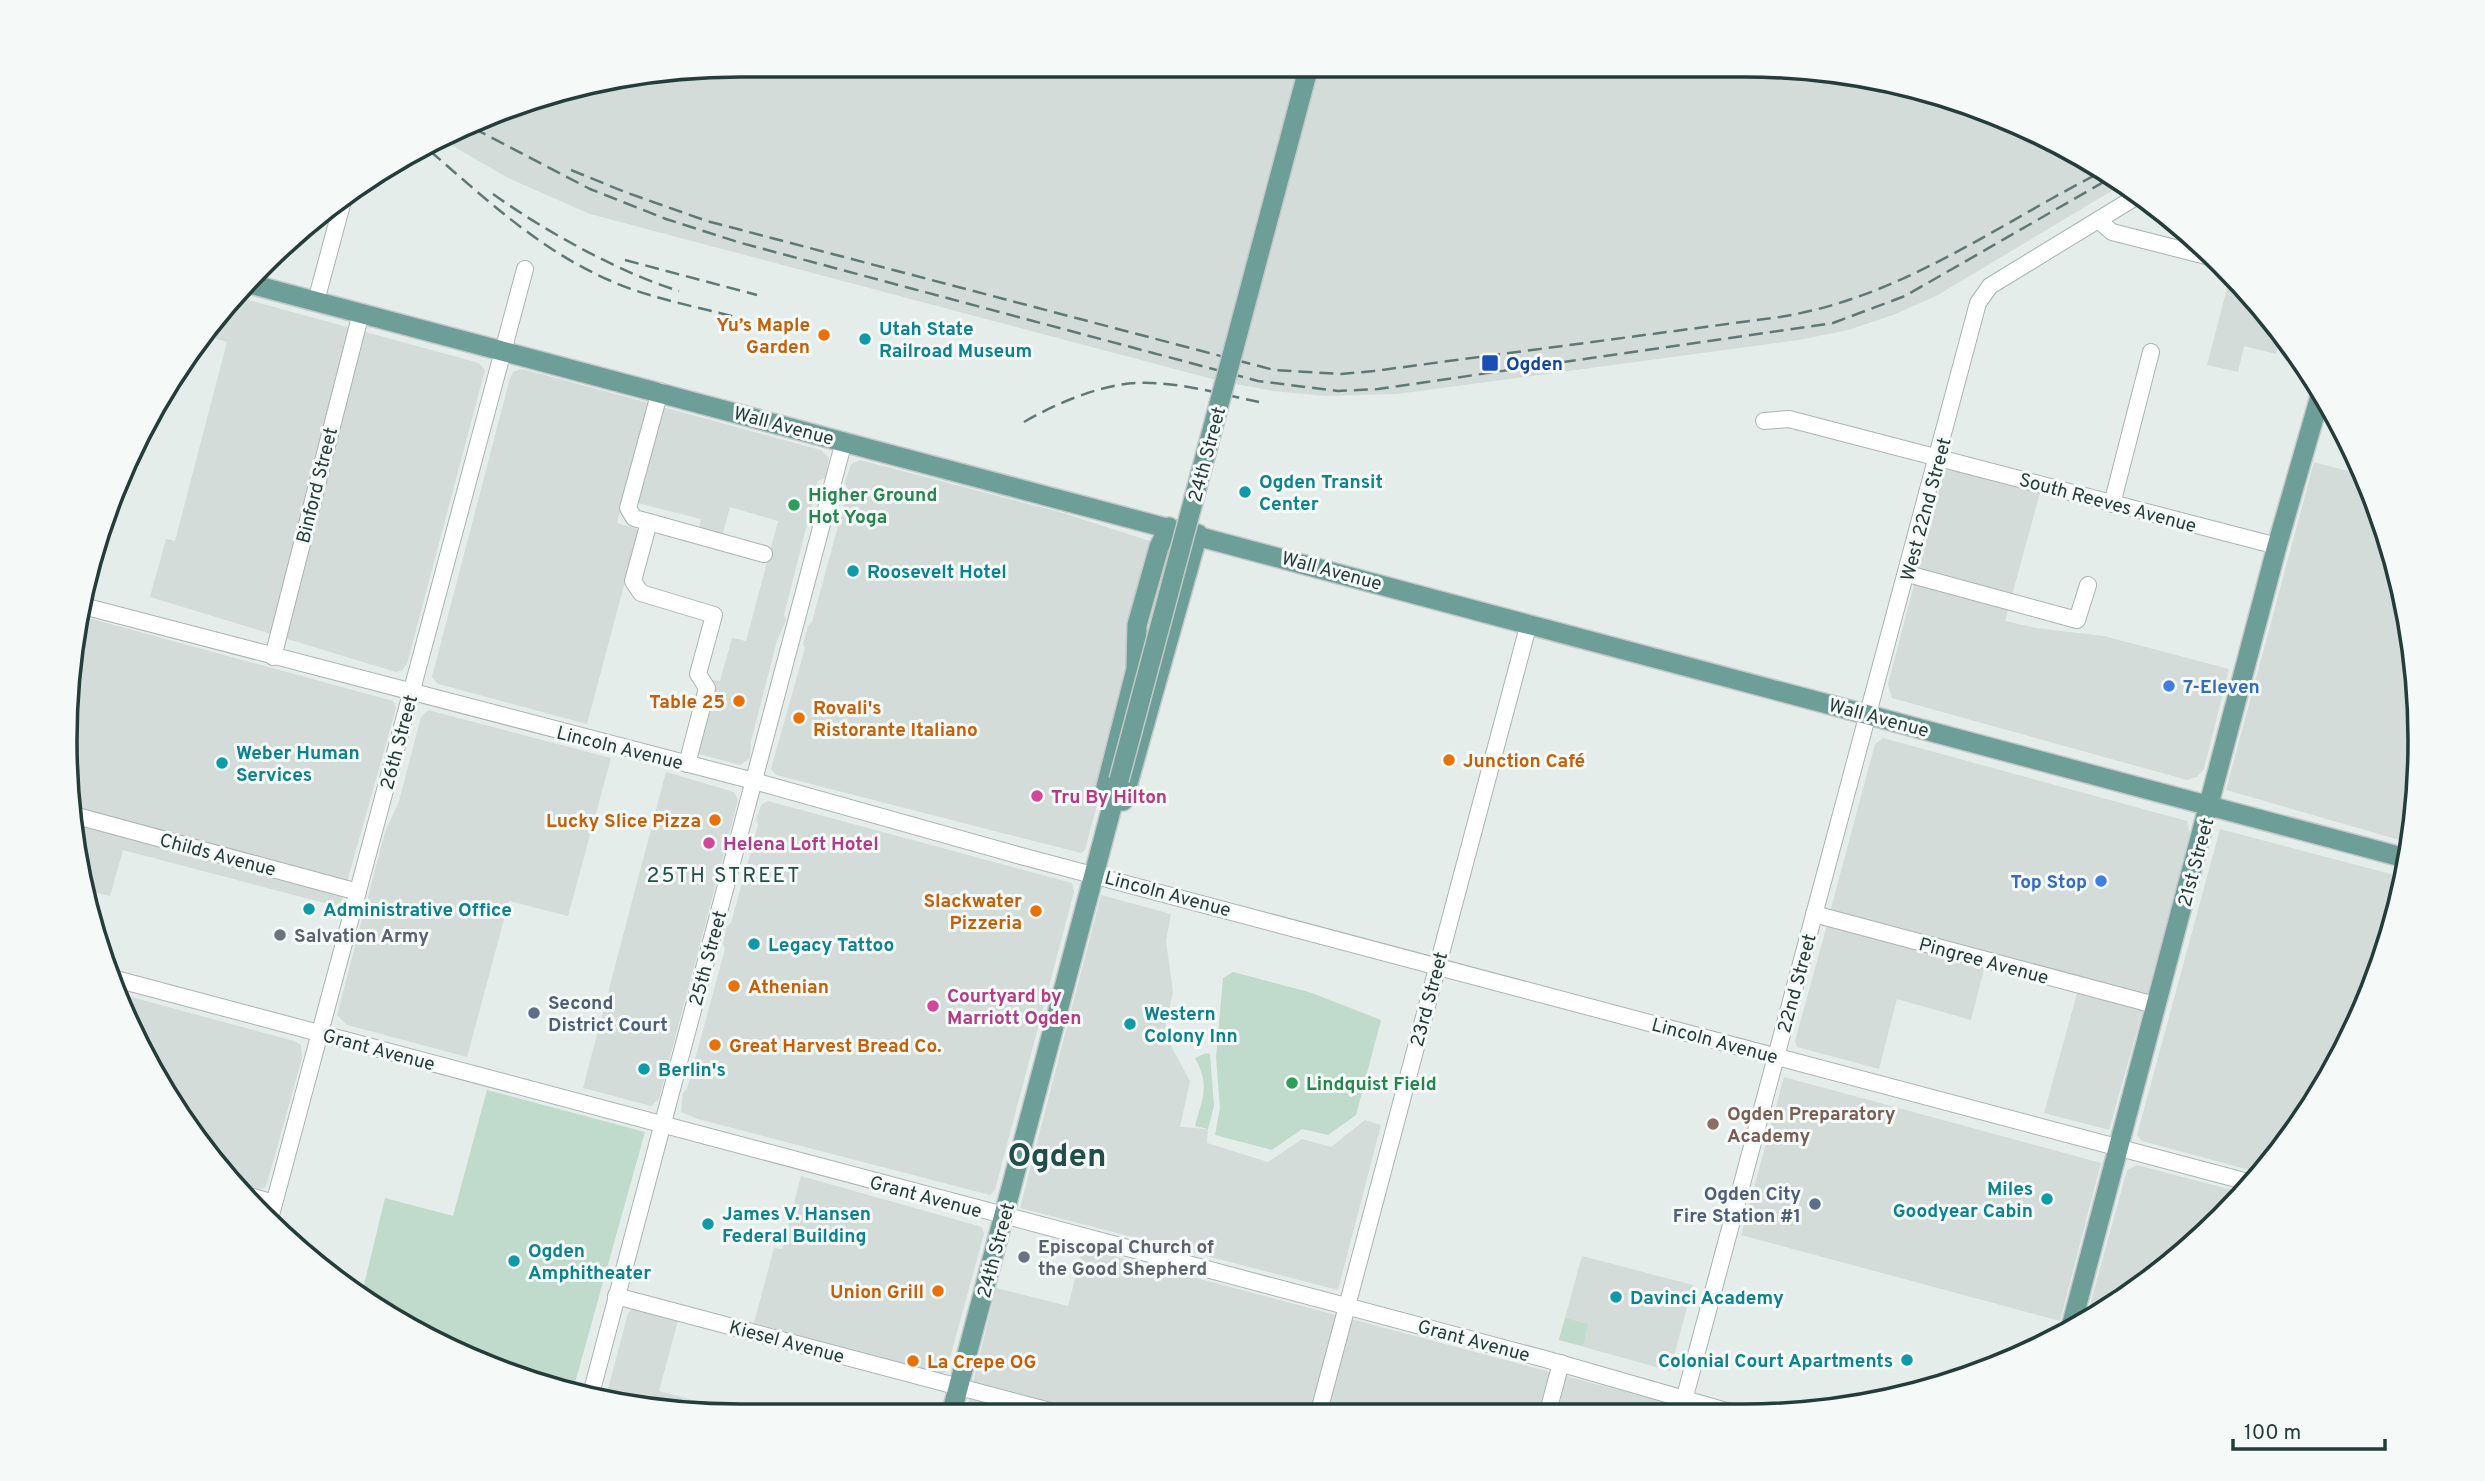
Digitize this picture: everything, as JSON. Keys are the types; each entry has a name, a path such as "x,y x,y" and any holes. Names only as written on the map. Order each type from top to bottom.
{"main road":[{"name":"24th Street","path":"954,1404 1306,77"},
{"name":"Wall Avenue","path":"257,286 2397,855"},
{"name":"21st Street","path":"2074,1316 2277,547 2317,406"},
{"name":"24th Street","path":"1101,842 1105,785 1136,670 1137,625 1159,547 1170,527"},
{"name":"24th Street","path":"1101,842 1129,791 1198,534"}],"street":[{"path":"2130,201 2098,220 2112,232 2194,253"},
{"path":"316,301 340,212"},
{"name":"West 22nd Street","path":"1870,714 1978,303 1990,286 2098,220"},
{"name":"26th Street","path":"273,1209 525,269"},
{"name":"Binford Street","path":"273,657 360,313"},
{"path":"2112,504 2151,352"},
{"path":"660,391 628,508 634,518 764,554"},
{"name":"South Reeves Avenue","path":"1764,421 1789,419 2277,547"},
{"name":"25th Street","path":"593,1387 844,441"},
{"path":"649,522 633,581 635,588 640,593 714,615 698,674 707,688 687,764"},
{"path":"1908,574 2077,620 2088,585"},
{"name":"Lincoln Avenue","path":"91,608 411,694 754,781 1021,856 2241,1180"},
{"name":"23rd Street","path":"1321,1404 1529,623"},
{"name":"22nd Street","path":"1683,1404 1870,714"},
{"name":"Childs Avenue","path":"82,817 358,892"},
{"name":"Pingree Avenue","path":"1814,914 2155,1005"},
{"name":"Grant Avenue","path":"123,981 1561,1363 1704,1404"},
{"name":"Kiesel Avenue","path":"617,1296 1024,1404"},
{"path":"1550,1404 1561,1363"}],"shaded area":[{"path":"1744,77 1788,78 1874,90 1958,112 2038,145 2114,190 1936,296 1893,315 1848,330 1799,340 1397,394 1326,396 1273,391 1220,381 590,214 508,178 449,144 527,112 569,100 611,90 697,78"},
{"path":"2228,286 2278,346 2276,354 2244,346 2238,372 2207,365"},
{"path":"245,299 479,363 485,370 407,664 402,670 396,672 150,597 166,539 175,541 227,342 213,338"},
{"path":"522,369 649,403 617,523 637,529 638,533 587,724 438,684 432,677 510,378 513,372"},
{"path":"659,406 821,450 829,458 825,478 818,481 784,615 786,620 777,641 751,741 750,758 740,765 695,753 713,680 720,681 732,638 746,641 778,521 730,507 722,537 698,531 701,519 633,502"},
{"path":"860,460 1063,513 1153,542 1131,677 1085,850 1081,853 776,775 771,769 805,648 803,644 808,626 812,622 848,489 845,483 851,464"},
{"path":"2314,462 2351,472 2373,527 2385,569 2402,654 2408,740 2407,784 2400,840 2226,790"},
{"path":"1946,464 2041,489 2005,621 2036,628 2104,636 2229,669 2204,769 2197,777 2187,780 1892,698 1888,684"},
{"path":"89,618 393,701 396,708 340,907 123,850 110,896 95,893 78,784 78,697"},
{"path":"428,710 611,758 568,916 509,901 467,1057 347,1025 337,1015 385,832 399,801 421,717"},
{"path":"1883,738 2187,821 2190,834 2147,996 1830,912 1875,744"},
{"path":"666,772 734,792 738,800 659,1099 651,1106 583,1088"},
{"path":"768,801 1072,883 1074,892 995,1190 990,1195 698,1119 681,1112 683,1093 687,1089 725,949 723,944 727,926 731,923 758,825 756,820 761,805"},
{"path":"2220,829 2394,875 2373,954 2340,1034 2296,1109 2250,1170 2142,1141 2137,1135"},
{"path":"1101,895 1171,914 1166,941 1173,992 1164,1033 1190,1081 1180,1127 1208,1129 1207,1143 1268,1162 1302,1139 1331,1147 1365,1120 1381,1125 1338,1290 1020,1208"},
{"path":"1827,925 1985,965 1971,1020 1897,999 1879,1069 1797,1047 1795,1041"},
{"path":"2078,990 2143,1010 2109,1130 2044,1113"},
{"path":"129,996 301,1045 302,1058 266,1187 250,1187 242,1178 189,1109 145,1034"},
{"path":"1784,1077 2101,1163 2060,1321 1741,1235"},
{"path":"2137,1165 2232,1190 2214,1210 2148,1267 2089,1307 2127,1170"},
{"path":"801,1176 982,1227 984,1234 946,1372 940,1374 754,1323 774,1248 782,1249"},
{"path":"1083,1248 1671,1404 968,1404 996,1288 1068,1306"},
{"path":"1582,1256 1693,1285 1670,1371 1559,1340"},
{"path":"634,1308 679,1317 659,1391 704,1403 608,1390 628,1313"}],"green space":[{"name":"Lindquist Field","path":"1233,972 1312,993 1381,1020 1356,1115 1328,1135 1302,1129 1272,1150 1215,1135 1220,1108 1216,1058 1223,978"},
{"path":"1210,1054 1214,1106 1208,1129 1195,1126 1204,1084 1195,1058"},
{"path":"487,1090 645,1132 575,1382 527,1369 447,1336 364,1286 385,1198 453,1216"},
{"path":"1565,1318 1588,1324 1583,1346 1559,1340"}],"railway":[{"path":"479,131 590,189 666,219 741,243 1258,381 1338,391 1378,389 1833,323 1905,296 2103,183"},
{"path":"432,153 538,240 585,269 645,293 750,321"},
{"path":"571,170 707,221 1274,370 1341,374 1780,317 1824,307 1907,277 2093,176"},
{"path":"493,194 583,249 632,273 679,291"},
{"path":"625,260 757,295"},
{"path":"1024,422 1078,396 1107,387 1136,383 1183,386 1259,402"}],"place":[{"name":"Yu’s Maple Garden","path":"824,335"},
{"name":"Utah State Railroad Museum","path":"865,339"},
{"name":"Ogden","path":"1490,363"},
{"name":"Ogden Transit Center","path":"1245,492"},
{"name":"Higher Ground Hot Yoga","path":"794,505"},
{"name":"Roosevelt Hotel","path":"853,571"},
{"name":"7-Eleven","path":"2169,686"},
{"name":"Table 25","path":"739,701"},
{"name":"Rovali's Ristorante Italiano","path":"799,718"},
{"name":"Junction Café","path":"1449,760"},
{"name":"Weber Human Services","path":"222,763"},
{"name":"Tru By Hilton","path":"1037,796"},
{"name":"Lucky Slice Pizza","path":"715,820"},
{"name":"Helena Loft Hotel","path":"709,843"},
{"name":"Top Stop","path":"2101,881"},
{"name":"Administrative Office","path":"309,909"},
{"name":"Slackwater Pizzeria","path":"1036,911"},
{"name":"Salvation Army","path":"280,935"},
{"name":"Legacy Tattoo","path":"754,944"},
{"name":"Athenian","path":"734,986"},
{"name":"Courtyard by Marriott Ogden","path":"933,1006"},
{"name":"Second District Court","path":"534,1013"},
{"name":"Western Colony Inn","path":"1130,1024"},
{"name":"Great Harvest Bread Co.","path":"715,1045"},
{"name":"Berlin's","path":"644,1069"},
{"name":"Lindquist Field","path":"1292,1083"},
{"name":"Ogden Preparatory Academy","path":"1713,1124"},
{"name":"Miles Goodyear Cabin","path":"2047,1199"},
{"name":"Ogden City Fire Station #1","path":"1815,1204"},
{"name":"James V. Hansen Federal Building","path":"708,1224"},
{"name":"Episcopal Church of the Good Shepherd","path":"1024,1257"},
{"name":"Ogden Amphitheater","path":"514,1261"},
{"name":"Union Grill","path":"938,1291"},
{"name":"Davinci Academy","path":"1616,1297"},
{"name":"Colonial Court Apartments","path":"1907,1360"},
{"name":"La Crepe OG","path":"913,1361"}],"district":[{"name":"25TH STREET","path":"724,875"},
{"name":"Ogden","path":"1057,1154"}]}
